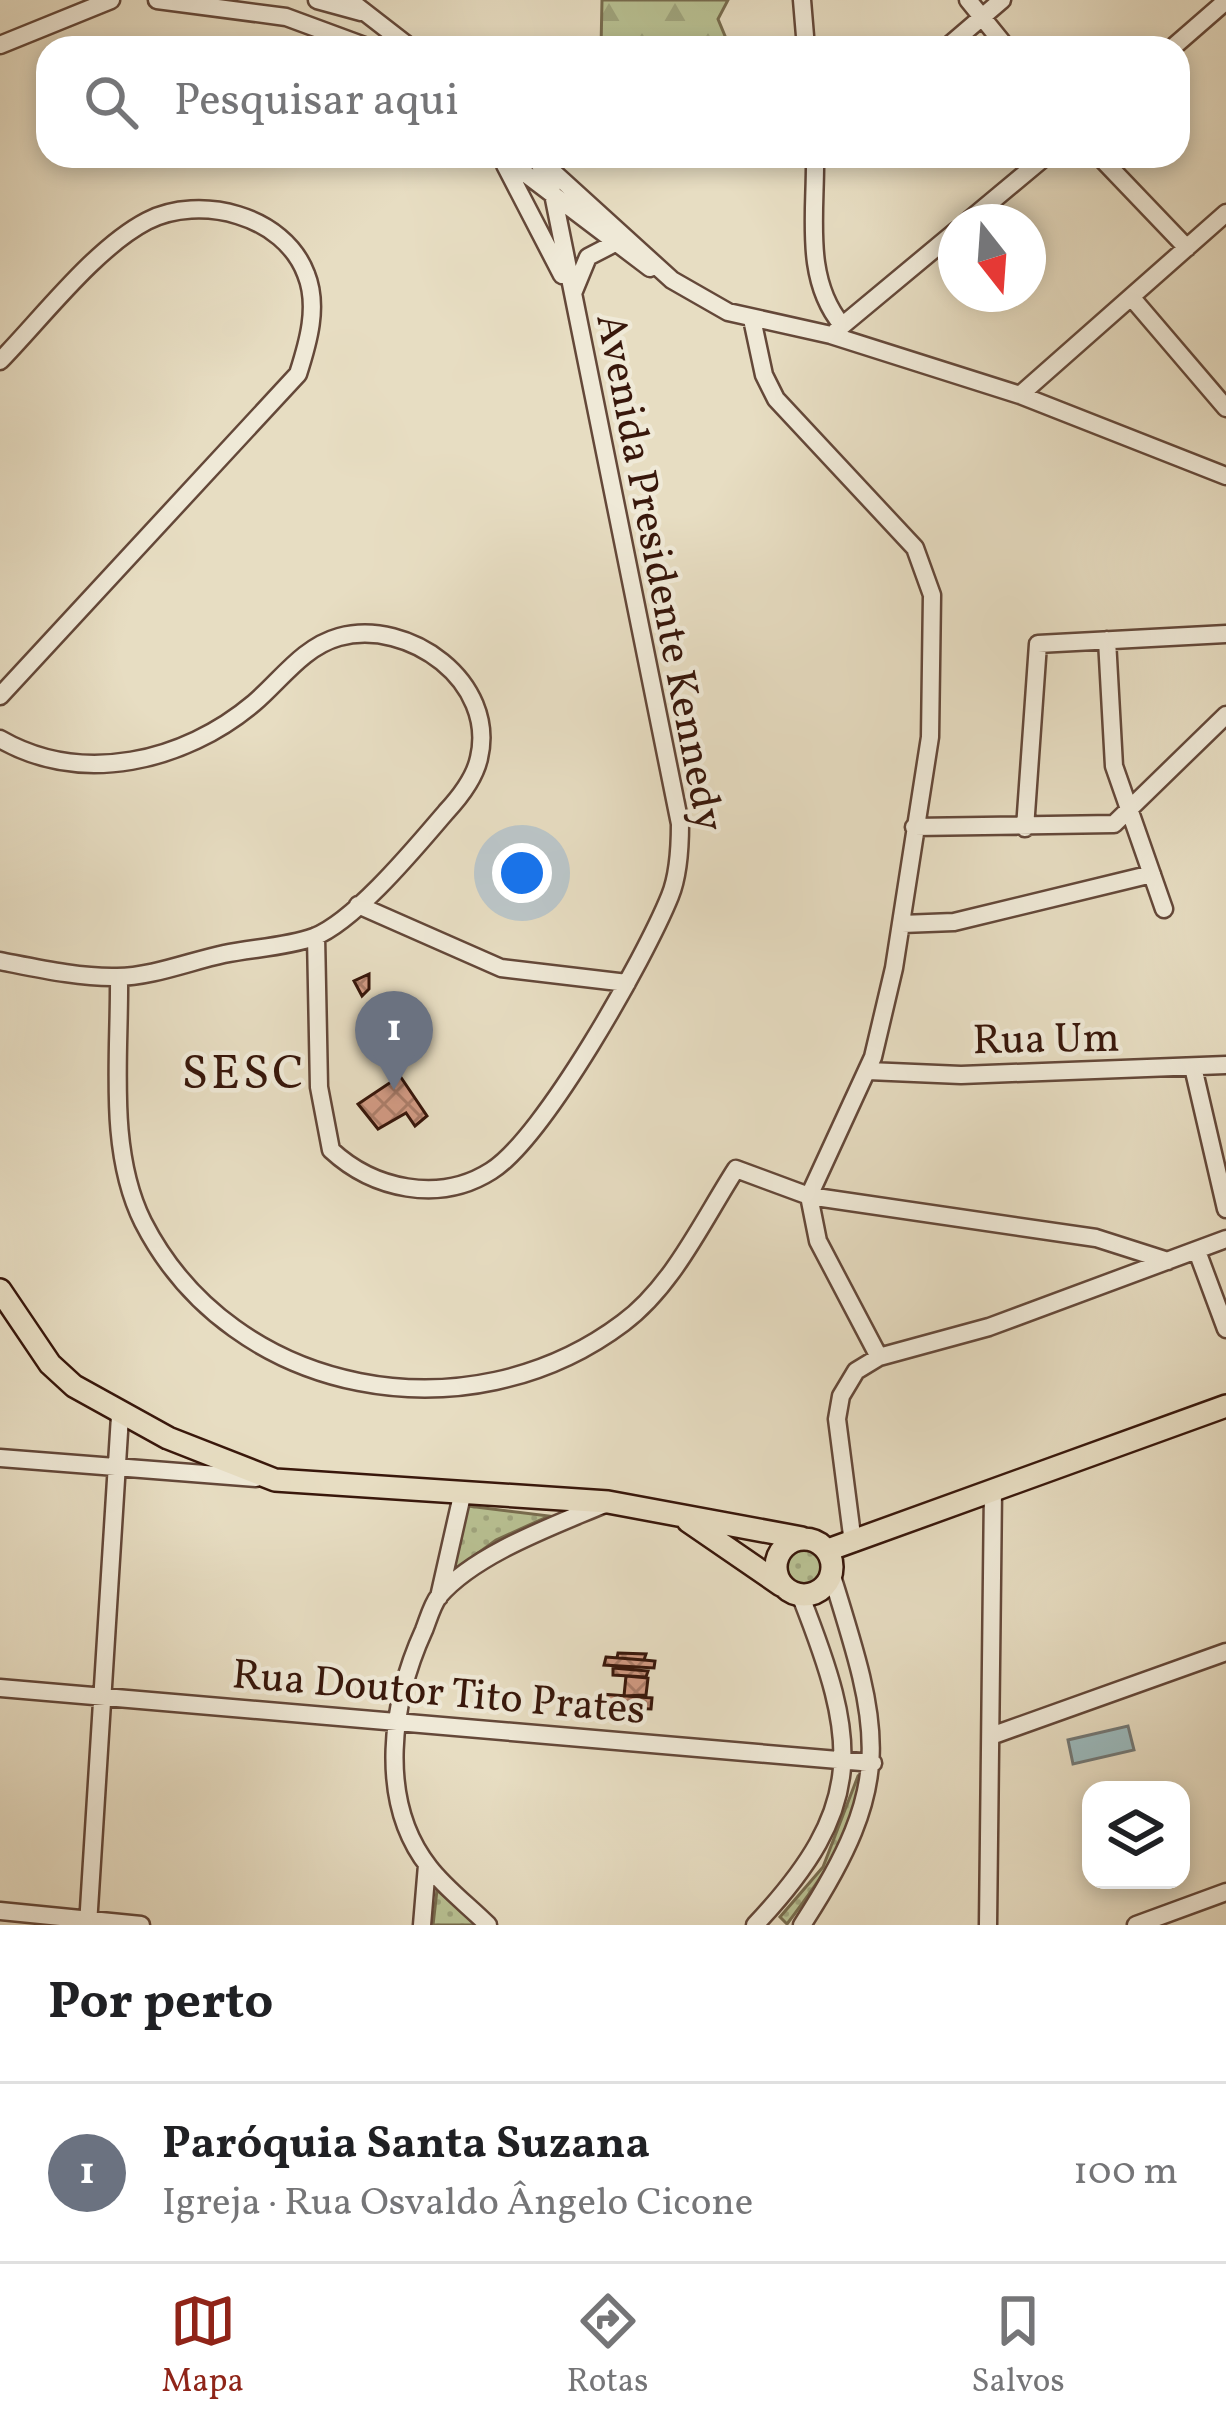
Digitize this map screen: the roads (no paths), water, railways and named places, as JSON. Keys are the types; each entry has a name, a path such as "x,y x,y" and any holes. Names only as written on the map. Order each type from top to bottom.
{"main road":[{"path":"0,1290 50,1364 120,1416 275,1480 608,1502 802,1538 828,1550 1226,1406"},
{"path":"678,1514 794,1593 821,1590 832,1576 828,1550"},
{"path":"794,1593 776,1564 784,1546 802,1538"}],"street":[{"path":"0,45 111,0"},
{"path":"157,0 286,17 345,36"},
{"path":"317,0 368,14"},
{"path":"349,0 396,36"},
{"path":"802,0 805,36"},
{"path":"968,0 997,36"},
{"path":"960,36 1002,0"},
{"path":"1186,36 1226,2"},
{"path":"378,36 384,26"},
{"name":"Avenida Presidente Kennedy","path":"507,168 573,297"},
{"path":"517,168 672,280 752,319 837,330 1226,476"},
{"name":"Avenida Presidente Kennedy","path":"316,936 320,1087 331,1150 365,1178 428,1190 475,1180 509,1156 579,1062 627,983 672,892 680,824 553,194 541,168"},
{"path":"548,168 672,280"},
{"path":"816,168 816,270 837,330"},
{"path":"989,204 1032,168"},
{"path":"1110,168 1187,248"},
{"path":"530,206 553,194"},
{"path":"553,194 603,218"},
{"path":"0,361 122,236 152,218 196,208 253,221 290,247 306,274 309,340 298,374 0,696"},
{"path":"1020,395 1226,213"},
{"path":"573,297 588,257 616,243"},
{"path":"837,330 938,246"},
{"path":"1132,298 1226,408"},
{"path":"752,319 764,375 776,399 903,533 926,573 934,626 930,736 902,924 868,1071 809,1196 818,1241 879,1357"},
{"path":"1025,828 1038,644 1226,634"},
{"path":"0,739 59,763 125,764 176,749 226,723 312,648 342,636 404,639 454,672 473,699 481,731 479,759 450,808 358,904 316,936 119,978 0,961"},
{"path":"1107,640 1114,766 1164,909"},
{"path":"914,827 1104,826 1131,812 1158,777 1226,715"},
{"path":"902,924 954,922 1152,874"},
{"path":"358,904 501,968 627,983"},
{"path":"119,978 122,1154 142,1219 177,1276 223,1319 290,1363 358,1384 421,1392 513,1380 553,1365 627,1321 656,1293 736,1169 809,1196 1096,1238 1168,1261"},
{"name":"Rua Um","path":"868,1071 962,1075 1226,1065"},
{"path":"1192,1067 1226,1209"},
{"path":"853,1543 837,1419 841,1396 856,1371 879,1357 988,1327 1226,1239"},
{"path":"1197,1251 1226,1329"},
{"path":"88,1922 106,1696 120,1416"},
{"path":"0,1458 275,1480"},
{"path":"463,1490 439,1597 403,1681 394,1723 396,1778 410,1829 427,1865 488,1925"},
{"path":"988,1925 993,1490"},
{"path":"439,1597 513,1546 608,1502"},
{"path":"802,1925 861,1821 873,1763 870,1711 832,1576"},
{"path":"754,1925 815,1852 833,1814 845,1761 835,1688 794,1593"},
{"path":"991,1736 1226,1652"},
{"name":"Rua Doutor Tito Prates","path":"0,1688 873,1763"},
{"path":"422,1925 427,1865"},
{"path":"1136,1925 1226,1892"},
{"path":"0,1911 142,1925"}],"water":[{"path":"1128,1726 1134,1750 1073,1764 1068,1740"}],"place":[{"name":"Paróquia Santa Suzana","path":"394,1090"}],"district":[{"name":"SESC","path":"244,1071"}]}
